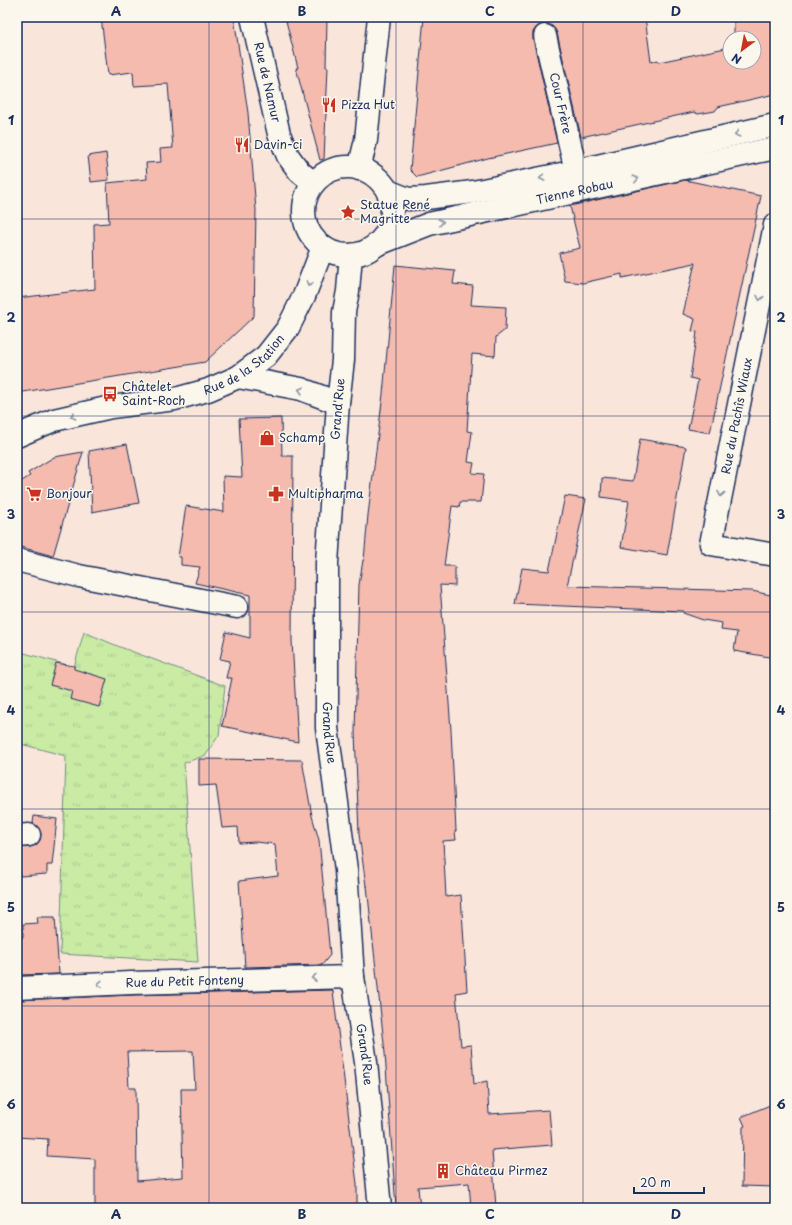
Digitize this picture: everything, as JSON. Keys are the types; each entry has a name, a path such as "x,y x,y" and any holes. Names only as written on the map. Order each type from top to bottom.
{"street":[{"name":"Rue de Namur","path":"252,17 279,134 288,156 299,171 313,183"},
{"path":"359,169 368,125 379,17"},
{"name":"Cour Frère","path":"545,36 576,171"},
{"name":"Tienne Robau","path":"388,191 408,199 473,192 576,171 775,125"},
{"name":"Tienne Robau","path":"378,244 429,224 775,148"},
{"path":"352,167 359,169 366,171 379,179 388,191 392,204 392,219 387,233 378,244 365,252 351,255 336,254 323,248 312,238 306,224 304,210 306,196 313,183 324,173 338,168 352,167"},
{"name":"Rue du Pachîs Wiaux","path":"773,239 711,544 775,555"},
{"name":"Rue de la Station","path":"17,436 54,420 111,407 175,399 208,390 238,377 266,356 288,328 304,296 323,248"},
{"name":"Grand'Rue","path":"351,255 348,291 344,312 343,360 338,403 327,563 327,728 346,870 353,977 366,1062 380,1208"},
{"path":"238,377 301,389 338,403"},
{"path":"17,560 79,576 237,607"},
{"name":"Rue du Petit Fonteny","path":"17,988 131,982 353,977"}],"green space":[{"path":"84,632 225,686 219,735 206,755 184,763 198,962 60,954 66,756 17,743 17,651 74,667"}],"building":[{"path":"101,17 234,17 248,113 256,210 254,316 205,362 17,393 17,298 95,289 94,224 109,223 107,183 147,179 146,163 161,162 160,149 173,148 168,84 134,86 133,72 108,75"},
{"path":"285,17 327,17 326,67 328,67 324,159 320,160 296,68 298,68"},
{"path":"424,17 645,17 651,62 658,60 659,62 722,49 722,70 762,70 762,30 734,30 734,17 772,17 773,32 775,32 775,94 718,107 715,111 698,114 694,112 581,137 557,33 549,24 542,24 533,32 533,39 557,143 488,158 417,177 410,170"},
{"path":"106,153 109,180 91,182 88,156"},
{"path":"685,180 761,196 710,433 688,429 698,380 690,378 697,332 692,331 695,319 683,314 695,263 622,278 622,274 583,283 565,281 559,253 580,248 570,206"},
{"path":"395,265 455,271 453,284 473,286 471,305 506,307 505,330 496,337 495,356 472,354 467,431 472,432 468,462 474,463 472,473 484,474 481,502 460,502 459,507 452,506 444,566 455,566 455,586 440,585 451,730 456,831 456,840 443,841 446,897 461,895 467,991 456,993 461,1046 471,1045 474,1084 487,1081 489,1114 549,1110 552,1145 492,1150 496,1208 471,1208 469,1183 418,1187 420,1208 396,1208 385,1053 367,886 359,834 355,732 359,585 364,560 383,394"},
{"path":"281,418 282,456 293,456 292,641 298,742 222,726 232,678 226,678 230,661 220,659 226,632 250,638 250,595 195,583 200,567 181,565 181,557 178,557 186,506 224,512 223,476 242,477 239,419"},
{"path":"640,439 686,447 667,555 621,547 629,501 601,497 602,478 633,481"},
{"path":"127,444 139,503 92,512 89,451"},
{"path":"83,452 53,556 17,546 17,484 30,476 28,473 54,457"},
{"path":"565,496 586,499 567,586 752,591 775,596 775,658 734,651 737,632 721,630 722,623 703,620 683,613 684,611 515,604 522,568 549,571"},
{"path":"56,663 74,666 74,669 107,679 99,707 70,699 72,691 50,685"},
{"path":"199,759 302,760 312,816 319,840 330,955 322,965 245,967 239,881 278,876 275,844 255,842 239,843 238,827 222,828 216,785 199,786"},
{"path":"34,816 57,819 52,865 47,865 47,874 20,876 19,866 17,866 17,848 36,845 40,840 41,834 39,828 33,823"},
{"path":"37,917 55,917 59,974 17,975 17,936 23,937 23,924 38,923"},
{"path":"332,990 357,1184 357,1207 95,1207 95,1159 47,1156 48,1139 17,1137 17,1098 20,1069 17,1000 131,995","holes":["193,1051 195,1089 181,1089 183,1177 137,1181 136,1088 129,1088 127,1052"]},
{"path":"775,1103 775,1187 742,1186 743,1127 745,1126 741,1117"}],"place":[{"name":"Pizza Hut","path":"329,105"},
{"name":"Davin-ci","path":"242,145"},
{"name":"Statue René Magritte","path":"348,212"},
{"name":"Châtelet Saint-Roch","path":"110,394"},
{"name":"Schamp","path":"267,438"},
{"name":"Bonjour","path":"34,494"},
{"name":"Multipharma","path":"276,494"},
{"name":"Château Pirmez","path":"443,1171"}]}
